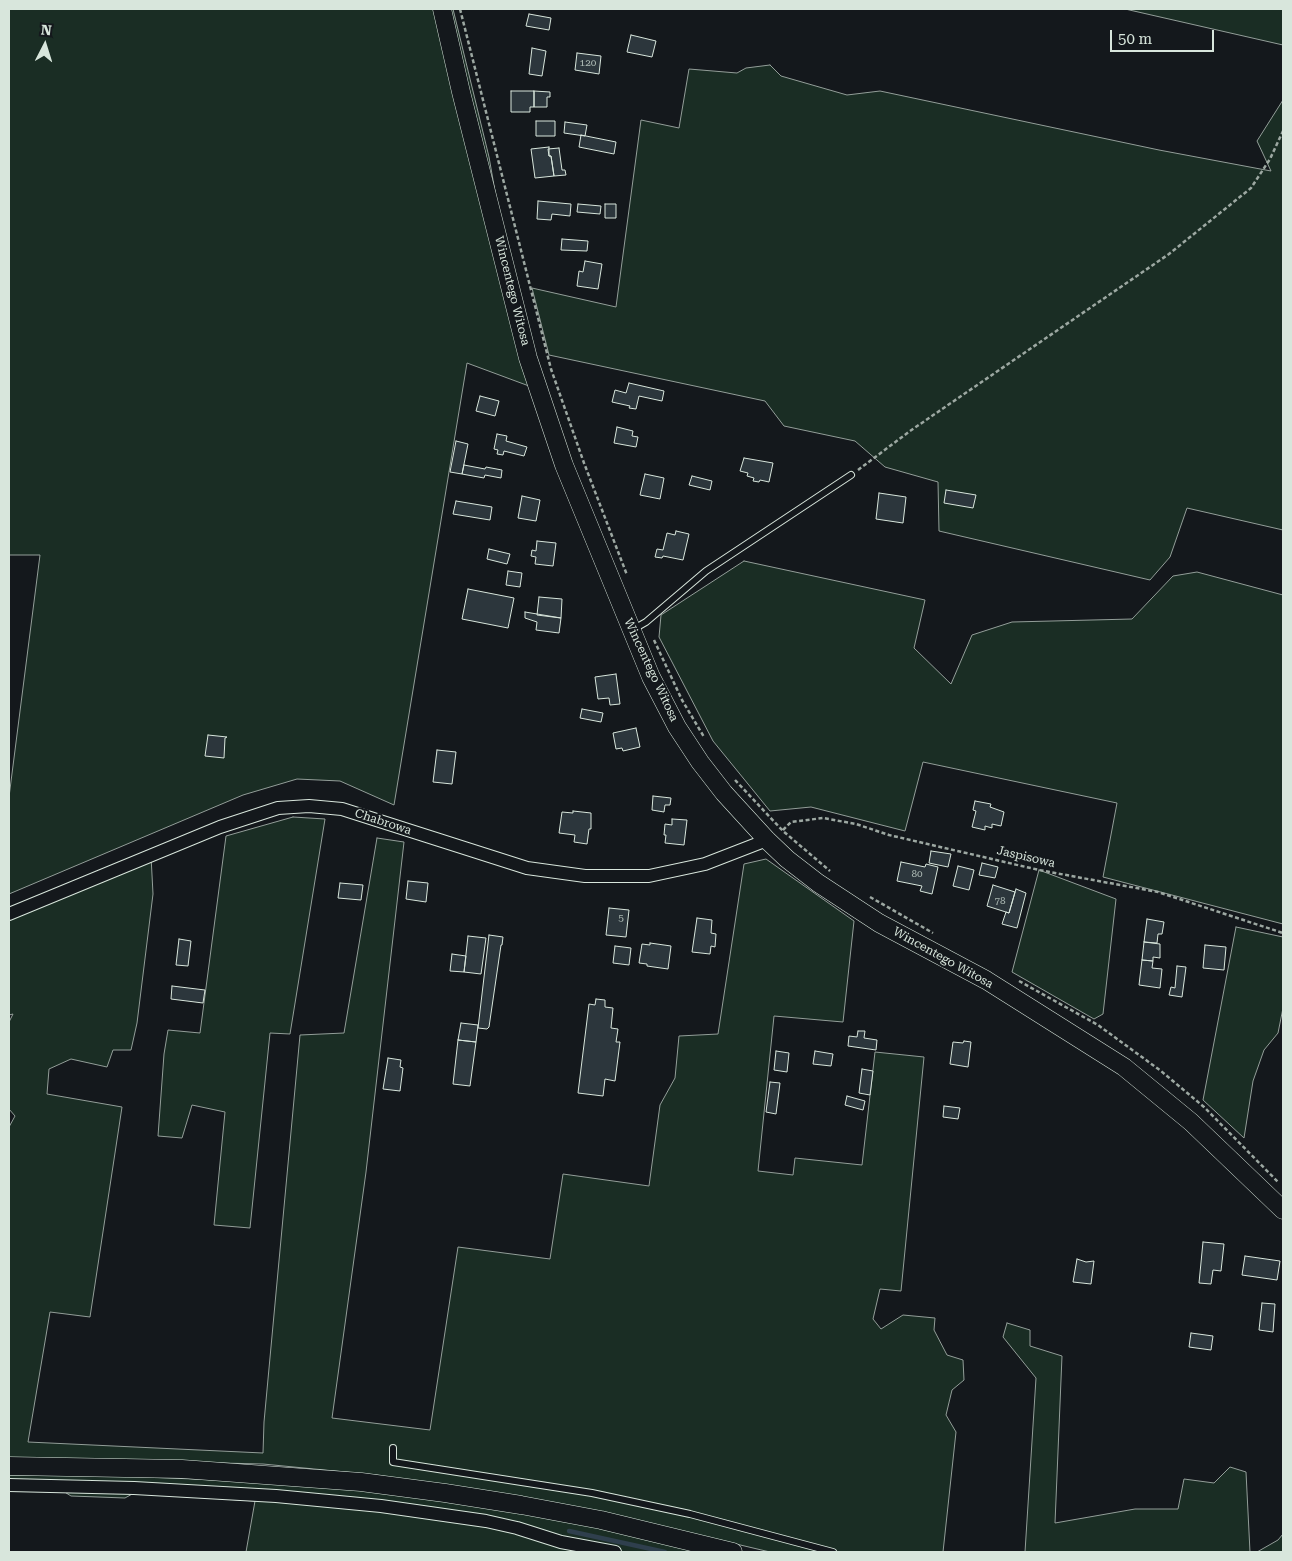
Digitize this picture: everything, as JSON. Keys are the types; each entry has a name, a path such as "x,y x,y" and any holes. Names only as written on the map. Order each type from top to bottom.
{"main road":[{"name":"Wincentego Witosa","path":"442,9 528,358 564,465 638,626 652,677 673,719 700,762 724,793 767,840 787,859 818,883 879,923 986,980 1124,1067 1191,1122 1283,1210"},
{"path":"9,1466 182,1469 361,1482 444,1493 601,1520 733,1552"}],"street":[{"name":"Chabrowa","path":"9,914 220,827 278,808 310,806 342,809 528,868 585,876 649,876 705,864 767,840"},
{"path":"9,1485 134,1488 276,1496 381,1506 486,1521 517,1528 561,1542 615,1552"}],"lane":[{"path":"638,626 706,571 851,475"},
{"path":"394,1448 393,1462 592,1493 690,1514 833,1552"}],"path":[{"path":"460,9 551,369 584,463 628,578"},
{"path":"851,475 910,432 1170,254 1251,188 1270,159 1283,131"},
{"path":"638,626 708,744"},
{"path":"733,778 783,831 838,876"},
{"name":"Jaspisowa","path":"783,831 791,822 823,818 856,824 889,835 1039,870 1158,892 1283,933"},
{"path":"867,895 935,934"},
{"path":"1012,977 1098,1025 1161,1071 1204,1107 1283,1187"}],"green space":[{"path":"9,9 453,9 489,157 529,386 467,363 394,805 340,781 297,779 243,795 9,894 9,797 40,555 9,555"},
{"path":"1125,9 1283,9 1283,45"},
{"path":"770,65 781,76 847,95 880,91 1159,150 1271,171 1257,141 1283,100 1283,530 1187,508 1170,557 1150,580 939,531 938,482 885,467 855,441 784,426 765,401 549,355 532,288 616,307 641,120 679,128 689,69 737,73 746,68"},
{"path":"744,561 925,600 914,648 951,684 972,635 1012,622 1132,619 1173,576 1197,572 1283,595 1283,924 1103,877 1117,803 923,762 905,831 811,807 770,811 713,741 659,637 661,615"},
{"path":"293,817 325,819 290,1034 270,1033 250,1228 214,1225 225,1112 192,1105 182,1138 158,1136 164,1054 168,1030 200,1033 226,836"},
{"path":"377,838 404,842 366,1172 332,1418 430,1430 458,1247 550,1259 563,1174 649,1186 660,1105 675,1078 679,1036 718,1034 744,864 766,859 854,921 843,1022 774,1016 758,1171 793,1175 795,1158 862,1165 875,1052 924,1057 901,1291 880,1289 873,1319 881,1329 903,1315 935,1318 934,1330 947,1355 963,1360 964,1380 952,1390 946,1415 956,1432 943,1552 770,1552 592,1510 376,1475 263,1464 9,1458 9,1127 15,1116 9,1109 9,1022 13,1014 9,1015 9,914 151,856 153,894 137,1023 131,1050 113,1050 107,1067 71,1059 49,1069 47,1094 122,1107 90,1317 50,1312 28,1442 263,1453 264,1422 300,1035 344,1033"},
{"path":"1039,870 1116,899 1103,1014 1094,1019 1012,972"},
{"path":"1236,927 1283,937 1283,1008 1278,1033 1264,1050 1253,1081 1244,1138 1203,1100"},
{"path":"1007,1323 1030,1330 1030,1346 1062,1356 1055,1523 1135,1509 1178,1509 1184,1479 1214,1483 1230,1467 1246,1472 1250,1552 1025,1552 1036,1378 1003,1337"},
{"path":"9,1475 122,1476 265,1482 415,1495 551,1517 706,1552 246,1552 255,1501 134,1493 125,1498 71,1496 63,1491 9,1491"},
{"path":"1283,1534 1283,1552 1257,1552 1278,1540"}],"building":[{"path":"529,14 551,18 549,30 526,26"},
{"path":"631,35 656,41 652,57 627,52"},
{"path":"532,48 546,51 542,76 529,74"},
{"path":"577,53 601,56 599,74 575,70"},
{"path":"511,91 534,91 534,107 530,107 530,112 511,112"},
{"path":"534,91 550,92 550,97 547,97 547,107 534,107"},
{"path":"536,121 555,121 555,136 536,136"},
{"path":"565,122 587,125 585,136 564,133"},
{"path":"581,135 616,142 614,154 579,147"},
{"path":"549,147 549,156 551,156 554,176 535,178 531,149"},
{"path":"559,148 562,170 565,170 566,175 554,176 548,149"},
{"path":"538,201 571,204 570,216 552,214 551,220 537,219"},
{"path":"578,204 601,206 600,214 577,212"},
{"path":"605,204 616,204 616,218 605,218"},
{"path":"562,239 588,241 587,251 561,250"},
{"path":"585,261 602,264 598,289 577,286 579,271 583,272"},
{"path":"629,383 664,391 662,401 639,396 636,409 612,402 615,390 626,393"},
{"path":"480,396 499,401 495,416 476,411"},
{"path":"617,427 633,431 632,436 638,437 636,447 614,443"},
{"path":"497,434 507,436 506,441 527,447 524,456 504,451 503,455 497,454 498,450 494,449"},
{"path":"456,441 468,444 462,474 450,472"},
{"path":"744,458 773,463 769,482 753,481 754,478 747,476 748,473 740,471"},
{"path":"464,465 502,470 501,478 485,475 484,478 462,474"},
{"path":"645,474 664,478 660,499 640,495"},
{"path":"692,476 712,481 710,490 689,485"},
{"path":"946,490 976,495 973,508 944,503"},
{"path":"879,493 906,497 903,523 876,519"},
{"path":"522,496 540,500 536,521 518,518"},
{"path":"456,501 492,507 490,520 453,514"},
{"path":"676,531 689,534 683,560 663,556 662,558 655,557 657,549 663,550 667,533 675,535"},
{"path":"537,541 556,543 553,566 535,564 536,557 531,556 532,550 536,551"},
{"path":"489,549 510,554 507,564 487,559"},
{"path":"508,571 522,573 520,587 506,585"},
{"path":"468,589 514,598 508,628 462,619"},
{"path":"539,597 562,599 561,618 537,615"},
{"path":"525,612 561,618 559,633 536,630 537,622 525,618"},
{"path":"616,674 620,704 610,705 609,698 598,699 595,677"},
{"path":"582,709 603,713 601,722 580,718"},
{"path":"636,728 640,747 623,751 622,748 616,749 613,733"},
{"path":"208,735 227,737 225,738 224,758 205,756"},
{"path":"437,750 456,752 452,784 433,782"},
{"path":"653,796 671,798 670,805 665,805 664,812 652,810"},
{"path":"975,801 991,804 990,807 1004,812 1001,826 992,824 992,828 985,826 985,830 972,827 976,811 973,810"},
{"path":"573,811 591,813 591,829 589,829 587,844 574,842 575,835 559,833 562,812 573,813"},
{"path":"672,819 687,820 684,845 665,843 665,824 672,825"},
{"path":"931,851 951,854 948,867 929,863"},
{"path":"901,862 925,867 926,864 938,867 932,894 920,891 922,886 897,881"},
{"path":"982,863 998,867 995,878 979,875"},
{"path":"958,866 974,870 969,890 953,886"},
{"path":"408,881 428,883 426,902 406,899"},
{"path":"340,883 363,885 361,900 338,898"},
{"path":"993,885 1015,892 1009,913 987,906"},
{"path":"1016,889 1026,893 1017,928 1002,924 1006,912 1009,913"},
{"path":"609,908 629,910 626,937 606,935"},
{"path":"697,918 712,920 711,933 716,934 715,947 711,946 710,954 692,952"},
{"path":"1147,919 1164,922 1162,934 1158,934 1157,943 1144,942"},
{"path":"489,935 503,937 489,1027 487,1029 478,1028"},
{"path":"468,936 486,938 481,974 464,972"},
{"path":"179,939 191,941 188,966 176,965"},
{"path":"1144,942 1160,944 1160,958 1153,957 1153,961 1142,960"},
{"path":"650,943 671,946 668,969 639,963 642,944 650,945"},
{"path":"1205,945 1226,947 1224,970 1203,968"},
{"path":"615,946 631,948 629,965 613,963"},
{"path":"452,954 466,956 464,972 450,971"},
{"path":"1142,960 1153,961 1152,968 1162,969 1160,988 1139,985"},
{"path":"1177,966 1186,967 1182,997 1169,995 1171,987 1175,988"},
{"path":"172,986 205,990 203,1003 171,999"},
{"path":"596,999 605,1000 605,1007 613,1008 611,1028 618,1029 616,1042 620,1042 615,1081 605,1079 603,1096 578,1093 589,1004 595,1005"},
{"path":"461,1023 478,1025 476,1042 458,1040"},
{"path":"858,1031 865,1031 864,1038 877,1040 876,1050 848,1046 849,1036 857,1037"},
{"path":"458,1040 476,1042 470,1086 453,1084"},
{"path":"964,1041 971,1042 968,1067 950,1064 953,1042 963,1043"},
{"path":"776,1051 789,1053 787,1072 774,1070"},
{"path":"815,1051 833,1054 831,1066 813,1064"},
{"path":"388,1058 401,1060 400,1067 403,1068 400,1091 383,1089"},
{"path":"862,1069 873,1071 870,1095 859,1093"},
{"path":"770,1082 780,1083 776,1114 766,1112"},
{"path":"847,1096 865,1101 863,1110 845,1105"},
{"path":"944,1106 960,1108 958,1119 943,1117"},
{"path":"1203,1242 1224,1244 1221,1271 1213,1270 1211,1284 1199,1283"},
{"path":"1245,1256 1280,1261 1277,1280 1242,1275"},
{"path":"1077,1259 1086,1262 1094,1261 1091,1284 1073,1282"},
{"path":"1262,1303 1275,1304 1273,1332 1259,1330"},
{"path":"1191,1333 1213,1336 1211,1350 1189,1347"}],"waterway":[{"path":"569,1531 665,1552"}]}
